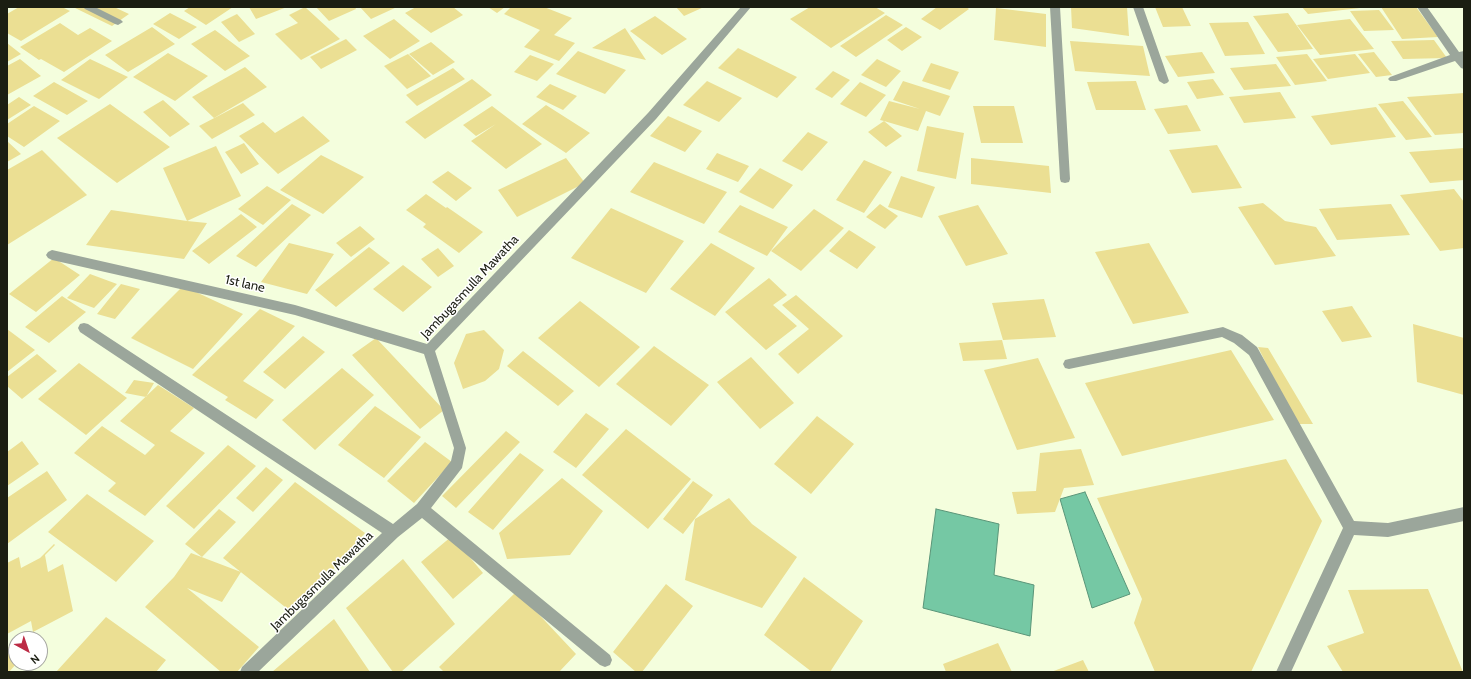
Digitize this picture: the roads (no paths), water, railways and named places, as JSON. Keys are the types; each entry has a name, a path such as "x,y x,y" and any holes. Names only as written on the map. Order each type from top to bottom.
{"street":[{"path":"88,7 118,22"},
{"name":"Jambugasmulla Mawatha","path":"247,672 393,532 422,509 457,464 460,448 429,350 652,116 746,7"},
{"path":"1055,7 1065,179"},
{"path":"1138,7 1164,81"},
{"path":"1422,7 1460,55 1464,66"},
{"path":"1393,79 1460,55"},
{"name":"1st lane","path":"52,255 295,310 429,350"},
{"path":"84,328 393,532"},
{"path":"1069,364 1223,332 1238,339 1253,351 1350,528"},
{"path":"422,509 605,660"},
{"path":"1350,528 1388,530 1464,514"},
{"path":"1283,672 1350,528"}]}
